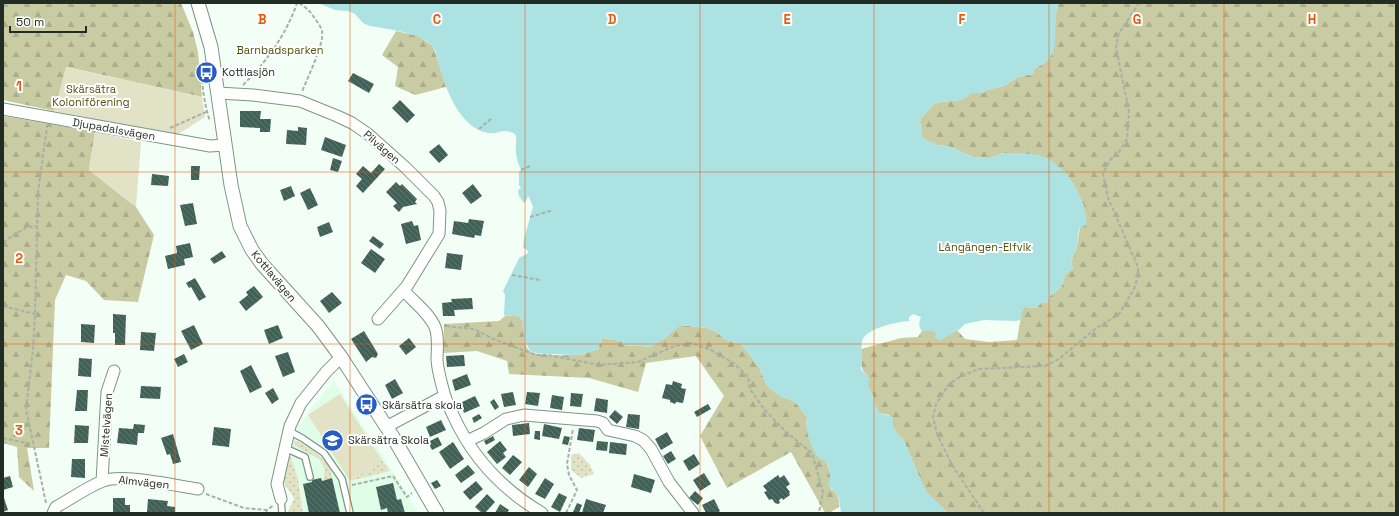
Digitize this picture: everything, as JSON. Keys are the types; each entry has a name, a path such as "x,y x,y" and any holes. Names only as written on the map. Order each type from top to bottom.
{"street":[{"name":"Kottlavägen","path":"198,3 211,47 235,208 240,226 246,239 262,264 318,326 341,357 437,513"},
{"name":"Pilvägen","path":"218,93 253,95 300,101 352,123 368,134 405,167 434,196 438,202 440,211 438,234 404,291 378,319"},
{"name":"Djupadalsvägen","path":"3,109 210,146 225,145"},
{"path":"404,291 434,324 437,337 439,374 444,396 459,428 467,441 481,462 505,487 525,503 542,513"},
{"path":"281,499 277,484 290,426 302,403 326,372 341,357"},
{"name":"Mistelvägen","path":"102,481 107,392 114,370"},
{"path":"386,428 444,396"},
{"path":"467,441 514,416 524,415 596,421 603,423 608,430 635,436 643,440 651,449 669,482 693,513"},
{"name":"Almvägen","path":"50,510 102,481 111,478 132,479 198,489"}],"lane":[{"path":"289,431 324,453 342,479 350,513"},
{"path":"285,448 305,457 310,477"},
{"path":"281,499 282,513"}],"path":[{"path":"234,94 279,43 289,25 298,3 312,12 322,29 323,34 300,101"},
{"path":"984,513 952,465 937,434 933,417 936,404 950,384 961,376 979,369 1045,366 1059,359 1095,329 1119,314 1134,289 1138,276 1138,267 1108,198 1104,174 1109,161 1118,152 1127,139 1129,111 1116,48 1118,35 1139,3"},
{"path":"202,65 201,79 206,112 212,126"},
{"path":"152,135 206,112"},
{"path":"48,117 38,192 35,314 33,350 26,410 44,500 50,510"},
{"path":"479,130 492,118"},
{"path":"521,170 530,166"},
{"path":"530,217 553,210"},
{"path":"3,242 26,227 37,226"},
{"path":"512,275 540,280"},
{"path":"3,306 35,314"},
{"path":"434,324 474,329 491,338 536,355 599,365 638,362 672,348 691,343 709,349 735,364 748,377 750,390 764,409 785,431 812,453 823,492 818,513"},
{"path":"566,513 577,490 569,475 567,464 574,419"},
{"path":"3,438 32,444"},
{"path":"344,487 393,476 407,497 412,493 409,487"},
{"path":"198,489 208,496 244,508 267,510"}],"shaded area":[{"name":"Skärsätra Skola","path":"334,381 418,513 303,513 298,479 288,449 296,430"}],"green space":[{"path":"3,3 181,3 193,32 198,52 202,97 67,67 54,111 3,100"},
{"path":"1059,3 1396,3 1396,513 948,513 926,492 903,439 894,428 889,415 879,413 876,408 872,393 868,387 867,375 862,366 861,349 901,338 918,337 922,331 936,332 940,340 957,330 965,339 989,342 1017,340 1024,307 1036,308 1041,303 1047,303 1049,297 1062,286 1065,275 1073,268 1071,262 1076,250 1084,206 1075,187 1065,172 1021,153 1004,153 990,158 973,157 951,147 937,145 924,139 922,136 920,122 921,118 934,104 961,100 972,93 983,93 986,90 1004,86 1018,77 1033,74 1035,68 1046,62 1052,52"},
{"path":"396,31 418,36 433,46 446,87 415,95 395,86 398,67 382,55"},
{"name":"Skärsätra Koloniförening","path":"66,67 202,97 205,117 177,135 54,111"},
{"path":"3,116 95,132 89,170 136,207 154,235 138,302 104,300 86,281 66,275 55,300 49,448 27,448 34,491 19,477 17,447 3,443"},
{"name":"Skärsätra Koloniförening","path":"95,132 141,142 136,207 89,170"},
{"path":"514,315 522,320 527,348 531,352 548,355 584,354 599,349 598,346 602,338 621,341 624,345 650,347 665,338 680,325 707,328 715,331 726,340 741,344 759,367 767,386 780,396 791,400 798,405 807,418 810,437 828,466 830,474 830,488 838,496 839,507 829,513 825,513 791,452 727,488 700,436 724,396 696,356 646,363 638,392 589,378 509,374 507,361 477,351 443,353 444,324 499,321 505,316"},
{"path":"340,394 382,460 350,481 308,415"},
{"path":"294,441 313,450 322,458 330,467 332,478 323,480 325,469 319,459 294,445"},
{"path":"579,453 590,465 594,474 581,478 571,470 571,455"},
{"path":"290,455 298,479 303,513 287,513 294,499 283,480 287,456"},
{"path":"382,460 390,471 350,481"}],"water":[{"path":"318,3 1059,3 1056,16 1055,40 1052,54 1049,59 1035,68 1033,74 1018,77 1004,86 986,90 983,93 972,93 961,100 934,104 921,118 920,122 922,136 924,139 937,145 951,147 973,157 990,158 1004,153 1038,155 1048,158 1065,172 1075,187 1084,206 1087,224 1079,229 1076,250 1071,262 1073,268 1065,275 1062,286 1049,297 1047,303 1041,303 1036,308 1024,307 1020,320 984,320 965,324 960,329 940,340 935,338 936,332 922,331 919,324 921,317 913,314 909,317 909,321 890,324 875,329 865,336 862,341 861,369 869,378 868,387 872,393 876,408 879,413 893,417 895,430 903,439 926,492 948,513 841,513 839,498 828,485 830,480 830,471 825,461 820,459 813,450 808,434 807,418 798,405 791,400 780,396 767,386 759,367 741,344 726,340 715,331 707,328 681,325 665,338 650,347 624,345 621,341 602,338 598,350 583,354 543,354 530,351 524,339 521,318 516,315 505,316 504,314 505,295 503,291 519,258 528,253 528,251 523,247 533,207 528,196 524,203 519,196 518,190 521,188 519,185 519,172 521,170 516,156 515,134 507,131 488,133 477,129 467,122 452,99 446,86 435,50 431,44 415,36 396,30 370,26 363,23 355,14 348,11 335,10"}],"building":[{"path":"353,73 374,84 369,93 348,81"},
{"path":"400,100 415,115 407,123 392,108"},
{"path":"240,111 261,111 260,119 271,119 270,132 260,132 260,128 240,127"},
{"path":"298,127 307,128 306,145 286,144 287,130 298,131"},
{"path":"325,137 346,145 342,157 321,150"},
{"path":"439,144 448,155 439,163 429,152"},
{"path":"333,158 342,161 338,172 330,170"},
{"path":"379,164 385,169 363,193 356,186 362,179 356,174 363,166 371,173"},
{"path":"191,166 200,166 199,180 191,180"},
{"path":"152,174 169,176 168,186 151,185"},
{"path":"396,182 400,186 402,184 417,199 415,202 417,204 403,207 399,212 393,206 397,203 386,192"},
{"path":"473,184 482,196 471,204 462,193"},
{"path":"291,186 295,196 284,201 280,190"},
{"path":"310,188 318,205 308,210 300,193"},
{"path":"193,203 197,224 185,226 180,205"},
{"path":"469,219 484,221 481,236 475,235 474,238 452,234 454,221 468,223"},
{"path":"412,221 414,226 418,225 421,240 406,244 401,224"},
{"path":"329,222 333,232 320,237 317,227"},
{"path":"373,236 384,244 380,249 369,241"},
{"path":"190,243 193,257 184,259 185,265 168,269 165,256 177,253 176,246"},
{"path":"371,249 385,259 375,273 361,263"},
{"path":"222,251 226,257 214,264 210,259"},
{"path":"447,253 463,255 461,270 445,268"},
{"path":"195,278 206,297 199,301 191,287 189,288 186,283"},
{"path":"254,286 263,297 246,311 239,302 248,295 246,292"},
{"path":"332,292 342,303 329,313 320,301"},
{"path":"472,298 473,309 454,310 455,316 443,316 442,303 452,302 451,299"},
{"path":"113,314 126,315 125,345 115,345 115,333 113,333"},
{"path":"81,324 95,325 94,343 81,342"},
{"path":"194,325 203,344 191,350 181,331"},
{"path":"278,325 283,338 269,344 264,330"},
{"path":"364,331 378,354 376,358 372,357 366,362 351,339"},
{"path":"141,332 156,333 154,351 140,350"},
{"path":"409,338 416,347 406,355 399,346"},
{"path":"288,352 295,372 283,377 275,356"},
{"path":"184,354 188,362 178,367 174,359"},
{"path":"464,355 465,366 447,367 446,356"},
{"path":"79,358 92,359 91,377 78,376"},
{"path":"251,365 262,387 250,393 240,371"},
{"path":"467,374 471,385 455,391 452,380"},
{"path":"395,379 403,393 392,399 385,385"},
{"path":"673,381 682,384 681,388 686,389 683,403 676,402 675,404 670,402 670,400 662,398 666,384 672,385"},
{"path":"141,386 161,387 160,399 140,398"},
{"path":"273,388 279,399 272,404 265,393"},
{"path":"77,390 88,390 87,411 75,411"},
{"path":"513,392 516,405 504,407 501,394"},
{"path":"527,392 540,393 538,406 525,404"},
{"path":"571,393 583,394 581,407 570,406"},
{"path":"552,395 564,397 562,410 550,408"},
{"path":"475,396 480,406 464,413 460,403"},
{"path":"596,398 608,400 607,413 594,411"},
{"path":"494,399 499,407 495,410 490,402"},
{"path":"708,404 711,409 697,417 694,412"},
{"path":"615,410 623,417 617,424 609,417"},
{"path":"479,414 482,418 474,423 472,418"},
{"path":"628,414 640,415 639,429 626,427"},
{"path":"441,420 446,430 430,437 426,427"},
{"path":"529,423 530,434 513,436 512,425"},
{"path":"134,424 145,425 144,433 138,433 137,445 117,443 119,428 133,429"},
{"path":"544,424 562,428 559,439 542,436"},
{"path":"75,425 89,426 88,443 74,443"},
{"path":"214,427 231,429 229,447 212,445"},
{"path":"579,428 595,430 593,442 577,440"},
{"path":"535,431 540,431 540,440 534,439"},
{"path":"667,432 673,443 661,450 655,439"},
{"path":"173,434 181,462 173,464 170,454 167,455 161,438"},
{"path":"493,436 495,440 486,445 484,441"},
{"path":"564,436 570,437 568,445 562,444"},
{"path":"438,437 442,445 432,450 428,442"},
{"path":"500,441 507,450 503,453 506,457 497,464 487,452"},
{"path":"597,441 608,442 607,451 596,450"},
{"path":"453,442 464,459 450,469 439,452"},
{"path":"610,442 627,444 626,455 609,453"},
{"path":"671,451 676,459 668,464 663,456"},
{"path":"694,454 700,464 689,471 683,461"},
{"path":"513,455 522,462 510,475 502,468"},
{"path":"72,459 85,459 85,478 71,477"},
{"path":"468,465 475,473 461,483 455,475"},
{"path":"529,467 537,474 528,487 519,480"},
{"path":"704,473 711,484 700,491 693,480"},
{"path":"634,474 655,480 651,493 631,487"},
{"path":"778,475 780,478 784,475 790,484 786,487 790,492 790,495 783,500 782,498 779,500 780,503 778,504 772,499 769,500 764,492 767,491 763,486"},
{"path":"10,476 13,487 3,490 3,478"},
{"path":"321,478 322,481 332,478 340,513 309,513 303,484"},
{"path":"545,478 554,484 545,499 535,494"},
{"path":"437,480 441,486 435,489 431,483"},
{"path":"476,481 483,489 470,500 463,492"},
{"path":"393,483 397,500 401,499 405,513 388,513 387,508 381,510 376,487"},
{"path":"695,491 703,498 698,505 689,498"},
{"path":"559,493 567,497 560,512 551,507"},
{"path":"487,494 495,502 485,513 482,513 475,507"},
{"path":"3,495 8,510 3,512"},
{"path":"113,498 125,498 125,505 130,505 130,513 113,513"},
{"path":"148,499 168,501 167,506 175,507 175,513 147,512"},
{"path":"586,499 606,505 603,513 582,513"},
{"path":"714,499 720,511 717,513 706,513 702,505"},
{"path":"577,503 582,505 579,513 573,512"},
{"path":"500,504 509,510 507,513 495,513"}],"place":[{"name":"Kottlasjön","path":"207,72"},
{"name":"Skärsätra skola","path":"366,405"},
{"name":"Skärsätra Skola","path":"332,440"}],"park label":[{"name":"Barnbadsparken","path":"280,50"},
{"name":"Långängen-Elfvik","path":"985,247"}]}
